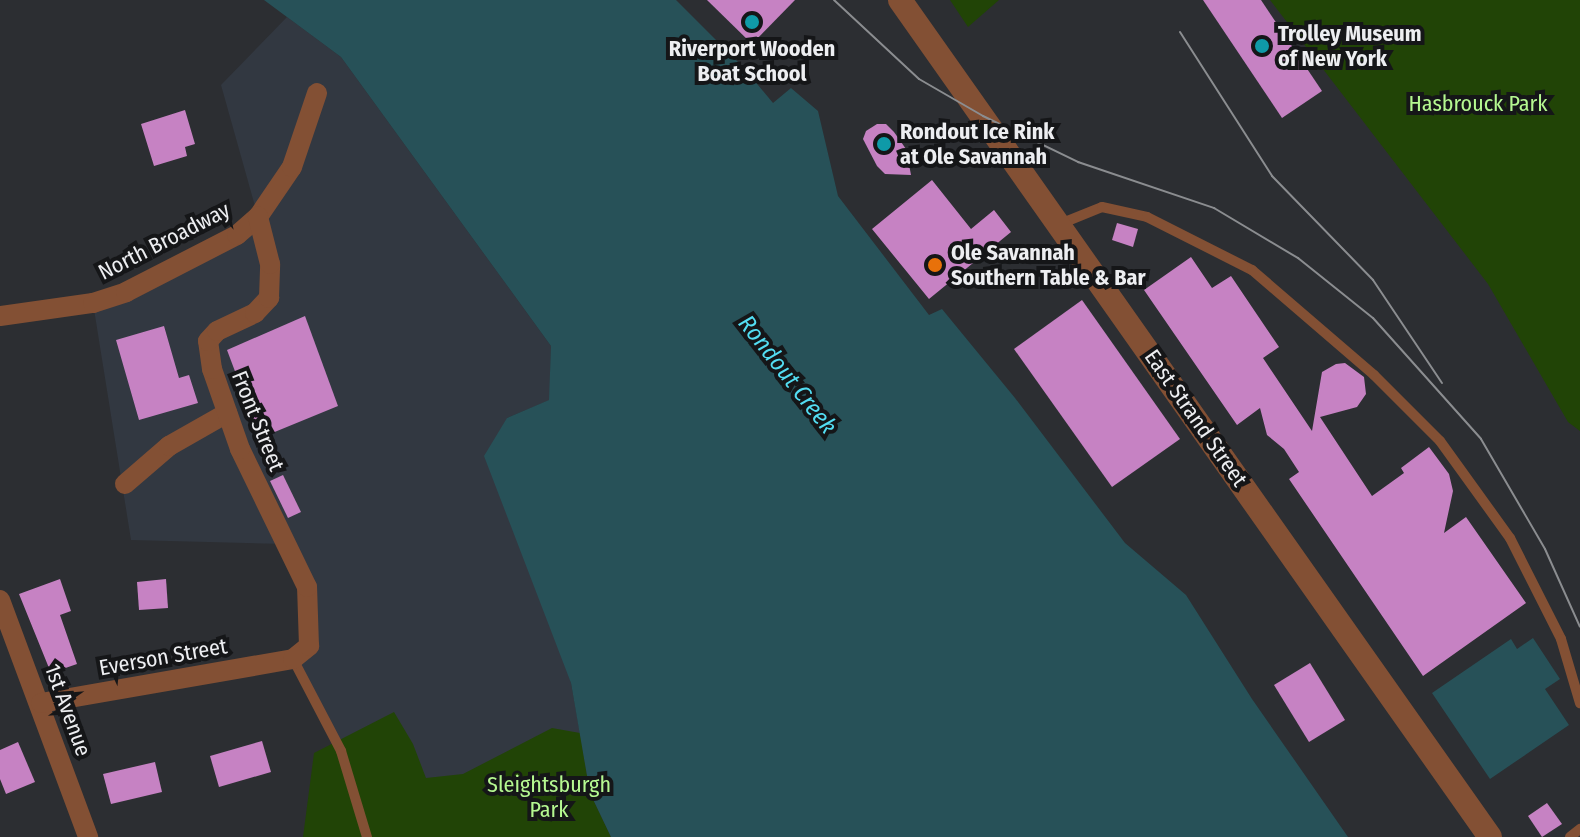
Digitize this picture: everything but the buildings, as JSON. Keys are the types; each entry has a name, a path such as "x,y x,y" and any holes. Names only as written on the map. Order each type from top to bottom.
{"street":[{"name":"East Strand Street","path":"900,0 1490,837"},
{"name":"North Broadway","path":"0,316 93,303 126,292 237,235 258,217 292,167 317,93"},
{"name":"Front Street","path":"258,217 270,264 269,298 255,313 217,331 208,341 212,369 240,449 307,587 309,646 293,659"},
{"path":"125,484 169,446 227,413"},
{"name":"1st Avenue","path":"0,600 41,703 88,837"},
{"name":"Everson Street","path":"41,703 293,659"}],"lane":[{"path":"1060,224 1102,207 1147,217 1252,270 1374,375 1440,441 1510,538 1561,639 1580,703"},
{"path":"293,659 341,751 367,837"},
{"path":"1570,837 1580,829"}],"shaded area":[{"path":"287,17 341,57 551,346 550,400 507,418 571,683 580,733 392,837 293,659 310,630 286,544 131,540 93,303 258,217 221,85"}],"green space":[{"path":"950,0 999,0 968,27"},
{"name":"Hasbrouck Park","path":"1270,0 1580,0 1580,431 1568,422 1488,284"},
{"name":"Sleightsburgh Park","path":"394,712 413,744 426,778 463,774 552,728 580,733 590,793 611,837 303,837 314,753"}],"water":[{"name":"Rondout Creek","path":"264,0 676,0 743,67 773,103 791,88 818,111 838,196 929,315 942,309 1015,398 1125,543 1186,595 1252,699 1348,837 611,837 590,793 571,683 484,456 507,418 549,400 551,346 341,57"},
{"path":"1533,638 1560,679 1545,689 1569,725 1490,779 1432,693 1511,639 1517,649"}],"tram line":[{"path":"834,0 919,79 983,116 1078,162 1214,208 1298,258 1373,318 1481,439 1545,549 1580,627"},
{"path":"1180,32 1272,176 1373,280 1442,383"}],"place":[{"name":"Riverport Wooden Boat School","path":"752,22"},
{"name":"Trolley Museum of New York","path":"1262,46"},
{"name":"Rondout Ice Rink at Ole Savannah","path":"884,144"},
{"name":"Ole Savannah Southern Table & Bar","path":"935,265"}]}
